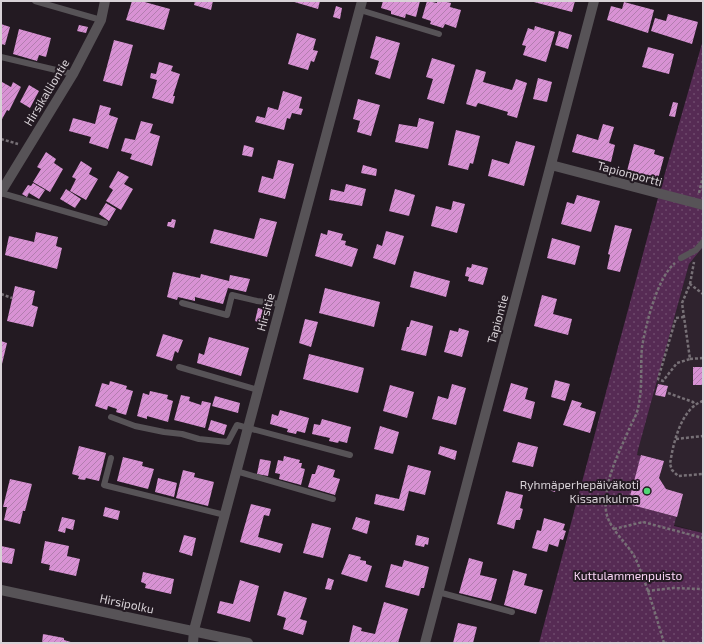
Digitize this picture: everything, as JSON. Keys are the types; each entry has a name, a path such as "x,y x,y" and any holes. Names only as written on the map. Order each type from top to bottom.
{"street":[{"name":"Hirsikalliontie","path":"1,193 73,74 101,20 105,1"},
{"name":"Tapiontie","path":"425,643 594,1"},
{"name":"Hirsitie","path":"193,643 194,630 224,515 361,5"},
{"name":"Tapionportti","path":"551,165 700,201"},
{"name":"Hirsipolku","path":"1,590 194,630 248,643"}],"lane":[{"path":"35,1 101,20"},
{"path":"361,5 439,34"},
{"path":"1,57 73,74"},
{"path":"1,193 105,223"},
{"path":"681,258 696,250 703,242"},
{"path":"182,303 227,315 232,295 257,301 281,304"},
{"path":"179,368 258,390"},
{"path":"111,417 135,426 182,434 199,439 228,442 237,425 350,455"},
{"path":"111,458 104,485 224,515"},
{"path":"236,471 333,499"},
{"path":"438,592 512,612"}],"path":[{"path":"1,139 28,147"},
{"path":"700,201 703,176"},
{"path":"690,359 682,303 690,284 696,250"},
{"path":"664,643 637,561 627,544 614,529 607,513 605,493 614,466 638,409 642,381 642,347 654,298 667,270 681,258"},
{"path":"690,284 703,294"},
{"path":"1,294 12,298"},
{"path":"684,317 676,318 658,379 663,381 677,363 690,359 703,358"},
{"path":"668,393 693,402 695,405"},
{"path":"703,401 695,405 684,415 676,438 670,464 672,470 678,476 703,474"},
{"path":"676,438 703,436"},
{"path":"614,529 643,522 703,538"},
{"path":"647,591 673,588 703,589"}],"shaded area":[{"path":"703,247 703,533 674,525 675,517 628,504 641,456 637,455 638,450 689,264"}],"green space":[{"name":"Kuttulammenpuisto","path":"703,40 703,247 689,264 638,450 637,455 641,456 629,504 676,517 674,526 703,533 703,643 539,643 659,194"}],"building":[{"path":"132,1 141,1 170,9 164,30 126,20"},
{"path":"195,1 213,1 211,10 194,5"},
{"path":"291,1 320,1 318,9"},
{"path":"383,1 420,1 416,17 406,14 405,18 391,14 391,11 381,8"},
{"path":"427,1 437,3 437,1 443,1 451,3 450,7 461,10 456,28 445,24 443,28 430,24 431,21 422,18"},
{"path":"530,1 575,1 572,12"},
{"path":"624,2 654,10 648,33 607,20 611,6 622,9"},
{"path":"336,6 342,8 340,19 333,17"},
{"path":"668,14 698,22 692,44 651,31 655,18 666,21"},
{"path":"1,24 10,27 5,45 1,44"},
{"path":"79,25 88,27 86,33 77,31"},
{"path":"535,26 555,32 546,62 523,55 526,46 522,45 528,28 534,30"},
{"path":"19,29 51,38 46,57 39,55 37,61 13,54"},
{"path":"559,31 572,35 568,49 555,45"},
{"path":"297,33 316,39 313,50 318,51 314,62 311,61 308,70 288,64"},
{"path":"376,36 400,43 390,79 375,74 379,61 370,58"},
{"path":"114,40 133,45 122,86 103,81"},
{"path":"648,47 674,54 669,74 642,67"},
{"path":"432,58 455,65 444,104 427,99 433,79 426,77"},
{"path":"159,62 173,66 171,71 180,74 173,96 175,96 173,104 152,98 157,80 150,78 151,73 156,74"},
{"path":"476,69 486,72 483,82 512,90 516,79 527,83 517,118 507,115 508,112 478,103 476,107 466,104"},
{"path":"538,78 552,82 547,102 533,99"},
{"path":"2,82 11,87 13,82 21,87 9,111 7,110 1,121"},
{"path":"29,85 39,91 30,108 20,102"},
{"path":"283,91 302,97 299,108 303,109 301,115 292,113 290,119 287,118 284,130 255,122 257,116 265,118 268,107 278,110"},
{"path":"358,99 380,105 371,136 357,132 360,121 353,119"},
{"path":"673,102 678,103 675,117 669,116"},
{"path":"100,105 111,108 109,115 118,118 108,149 89,143 91,137 69,131 73,118 95,124"},
{"path":"419,118 434,122 428,149 395,142 399,124 417,127"},
{"path":"141,121 153,124 150,133 160,136 152,166 130,159 132,154 121,151 125,138 135,140"},
{"path":"603,124 614,127 609,143 615,145 611,162 572,152 577,134 598,140"},
{"path":"456,130 480,136 473,164 470,163 468,170 448,165"},
{"path":"516,141 535,146 524,186 488,176 492,159 509,164"},
{"path":"634,144 655,150 654,154 664,157 658,179 627,171"},
{"path":"244,145 254,148 252,157 242,155"},
{"path":"46,152 56,159 54,163 63,169 50,192 33,182 41,169 37,167"},
{"path":"278,160 294,164 285,199 258,192 262,176 273,179"},
{"path":"81,161 92,168 89,174 98,179 86,200 70,191 76,179 72,177"},
{"path":"363,165 377,169 376,176 361,173"},
{"path":"118,171 129,177 124,184 133,189 121,210 106,201 113,190 109,187"},
{"path":"33,183 45,190 39,199 29,193 27,197 22,194 28,185 31,186"},
{"path":"346,184 366,189 362,206 329,200 331,189 344,192"},
{"path":"66,189 81,199 75,208 60,199"},
{"path":"395,189 415,195 409,216 389,211"},
{"path":"577,195 600,201 591,232 561,224 567,202 574,204"},
{"path":"453,201 465,204 457,233 431,226 436,206 451,210"},
{"path":"106,203 116,209 109,221 99,214"},
{"path":"260,218 277,222 267,257 210,243 214,229 254,239"},
{"path":"172,219 176,220 174,228 167,226 168,222 171,222"},
{"path":"615,225 632,229 620,272 607,269 610,255 608,254"},
{"path":"328,230 343,234 341,240 346,241 345,245 358,249 352,267 315,256 321,233 327,235"},
{"path":"386,231 404,236 395,265 373,258 377,244 382,246"},
{"path":"36,232 58,237 56,246 62,248 57,269 5,255 9,236 34,242"},
{"path":"552,238 580,246 575,265 547,258"},
{"path":"472,264 488,268 483,285 468,281 469,277 465,276 467,267 471,268"},
{"path":"414,271 450,281 446,297 410,287"},
{"path":"173,272 200,278 201,274 229,281 230,275 250,279 246,292 228,288 223,304 195,297 195,301 178,297 177,300 167,297"},
{"path":"15,286 35,291 32,305 38,307 33,327 7,321"},
{"path":"325,288 380,302 374,327 319,313"},
{"path":"542,295 557,299 553,314 572,319 568,335 534,326"},
{"path":"258,308 269,311 265,324 255,321"},
{"path":"305,319 318,322 311,347 299,343"},
{"path":"411,320 433,326 426,356 401,350 407,327 409,327"},
{"path":"459,328 469,331 462,357 444,352 450,330 458,332"},
{"path":"163,334 183,340 178,353 175,351 172,361 156,356"},
{"path":"209,337 249,348 241,376 197,363 199,353 204,355"},
{"path":"1,341 7,343 2,364 1,364"},
{"path":"309,354 364,368 358,393 303,379"},
{"path":"693,367 702,367 703,385 693,385"},
{"path":"555,380 570,384 565,401 551,397"},
{"path":"110,381 127,386 126,389 133,391 126,415 116,412 117,409 108,406 107,410 95,406 102,383 109,385"},
{"path":"511,383 528,388 525,399 535,402 531,419 503,411"},
{"path":"452,384 466,388 456,425 432,419 438,396 448,399"},
{"path":"658,384 668,386 665,397 655,395"},
{"path":"390,385 414,392 407,418 383,411"},
{"path":"150,391 168,395 167,399 173,401 168,422 147,416 147,419 137,416 143,393 149,395"},
{"path":"181,395 190,397 189,401 201,405 202,401 211,403 205,428 174,420"},
{"path":"215,396 240,403 238,413 212,406"},
{"path":"572,400 582,403 580,407 596,412 590,433 563,425"},
{"path":"280,410 309,418 305,433 297,431 296,434 287,432 288,429 270,424 272,414 278,416"},
{"path":"322,419 351,427 347,443 329,441 330,438 312,434 314,424 320,425"},
{"path":"211,420 227,425 224,435 208,430"},
{"path":"380,426 399,432 393,454 374,449"},
{"path":"518,442 538,447 533,467 512,462"},
{"path":"79,446 106,453 99,481 86,478 85,480 78,479 79,476 72,474"},
{"path":"440,446 457,451 455,460 438,454"},
{"path":"641,455 664,461 659,478 666,489 683,494 677,517 628,504"},
{"path":"284,456 300,460 299,463 302,463 301,468 305,469 301,485 279,479 280,474 275,473 278,460 283,461"},
{"path":"123,457 143,462 142,466 154,469 148,489 117,481"},
{"path":"260,459 271,461 268,476 257,474"},
{"path":"318,465 335,470 333,477 340,479 335,495 308,487 312,474 315,474"},
{"path":"408,465 431,471 425,495 409,491 404,511 374,504 376,494 399,499"},
{"path":"183,470 195,473 194,477 214,482 208,506 176,498"},
{"path":"158,478 177,483 174,497 155,492"},
{"path":"10,479 32,484 20,524 4,520 7,507 3,507"},
{"path":"550,486 556,488 555,492 548,490"},
{"path":"506,491 523,495 520,508 523,509 520,520 516,520 514,529 497,524"},
{"path":"251,504 271,509 269,516 264,515 258,537 283,544 280,553 240,542"},
{"path":"105,507 120,511 118,520 103,516"},
{"path":"62,517 75,520 73,530 66,528 65,533 58,531"},
{"path":"356,517 370,521 367,534 352,529"},
{"path":"544,518 565,524 563,530 566,531 563,540 560,539 558,547 549,544 547,552 532,548 537,530 541,531"},
{"path":"312,523 331,528 323,558 303,553"},
{"path":"184,535 196,538 192,556 179,552"},
{"path":"417,535 429,538 428,545 425,544 424,547 415,545"},
{"path":"45,541 69,546 67,556 80,559 76,576 49,570 50,565 41,563"},
{"path":"1,546 15,549 12,564 1,562"},
{"path":"349,554 361,557 360,560 366,561 366,564 372,566 367,582 341,574"},
{"path":"469,558 483,562 480,575 497,579 491,601 459,593"},
{"path":"404,560 429,567 424,588 421,588 419,596 385,587 391,564 402,567"},
{"path":"513,570 527,574 524,585 543,590 536,614 504,605"},
{"path":"143,572 174,579 171,594 145,588 146,584 141,582"},
{"path":"328,578 334,580 331,590 325,589"},
{"path":"240,580 259,586 250,622 217,613 220,601 233,604"},
{"path":"284,591 307,598 300,619 307,621 303,635 283,629 286,618 277,615"},
{"path":"384,602 408,609 398,643 349,643 353,625 362,628 361,631 375,634"},
{"path":"458,623 477,627 473,643 453,643"},
{"path":"43,634 64,638 64,640 74,643 42,643"}],"place":[{"name":"Ryhmäperhepäiväkoti Kissankulma","path":"647,491"}]}
